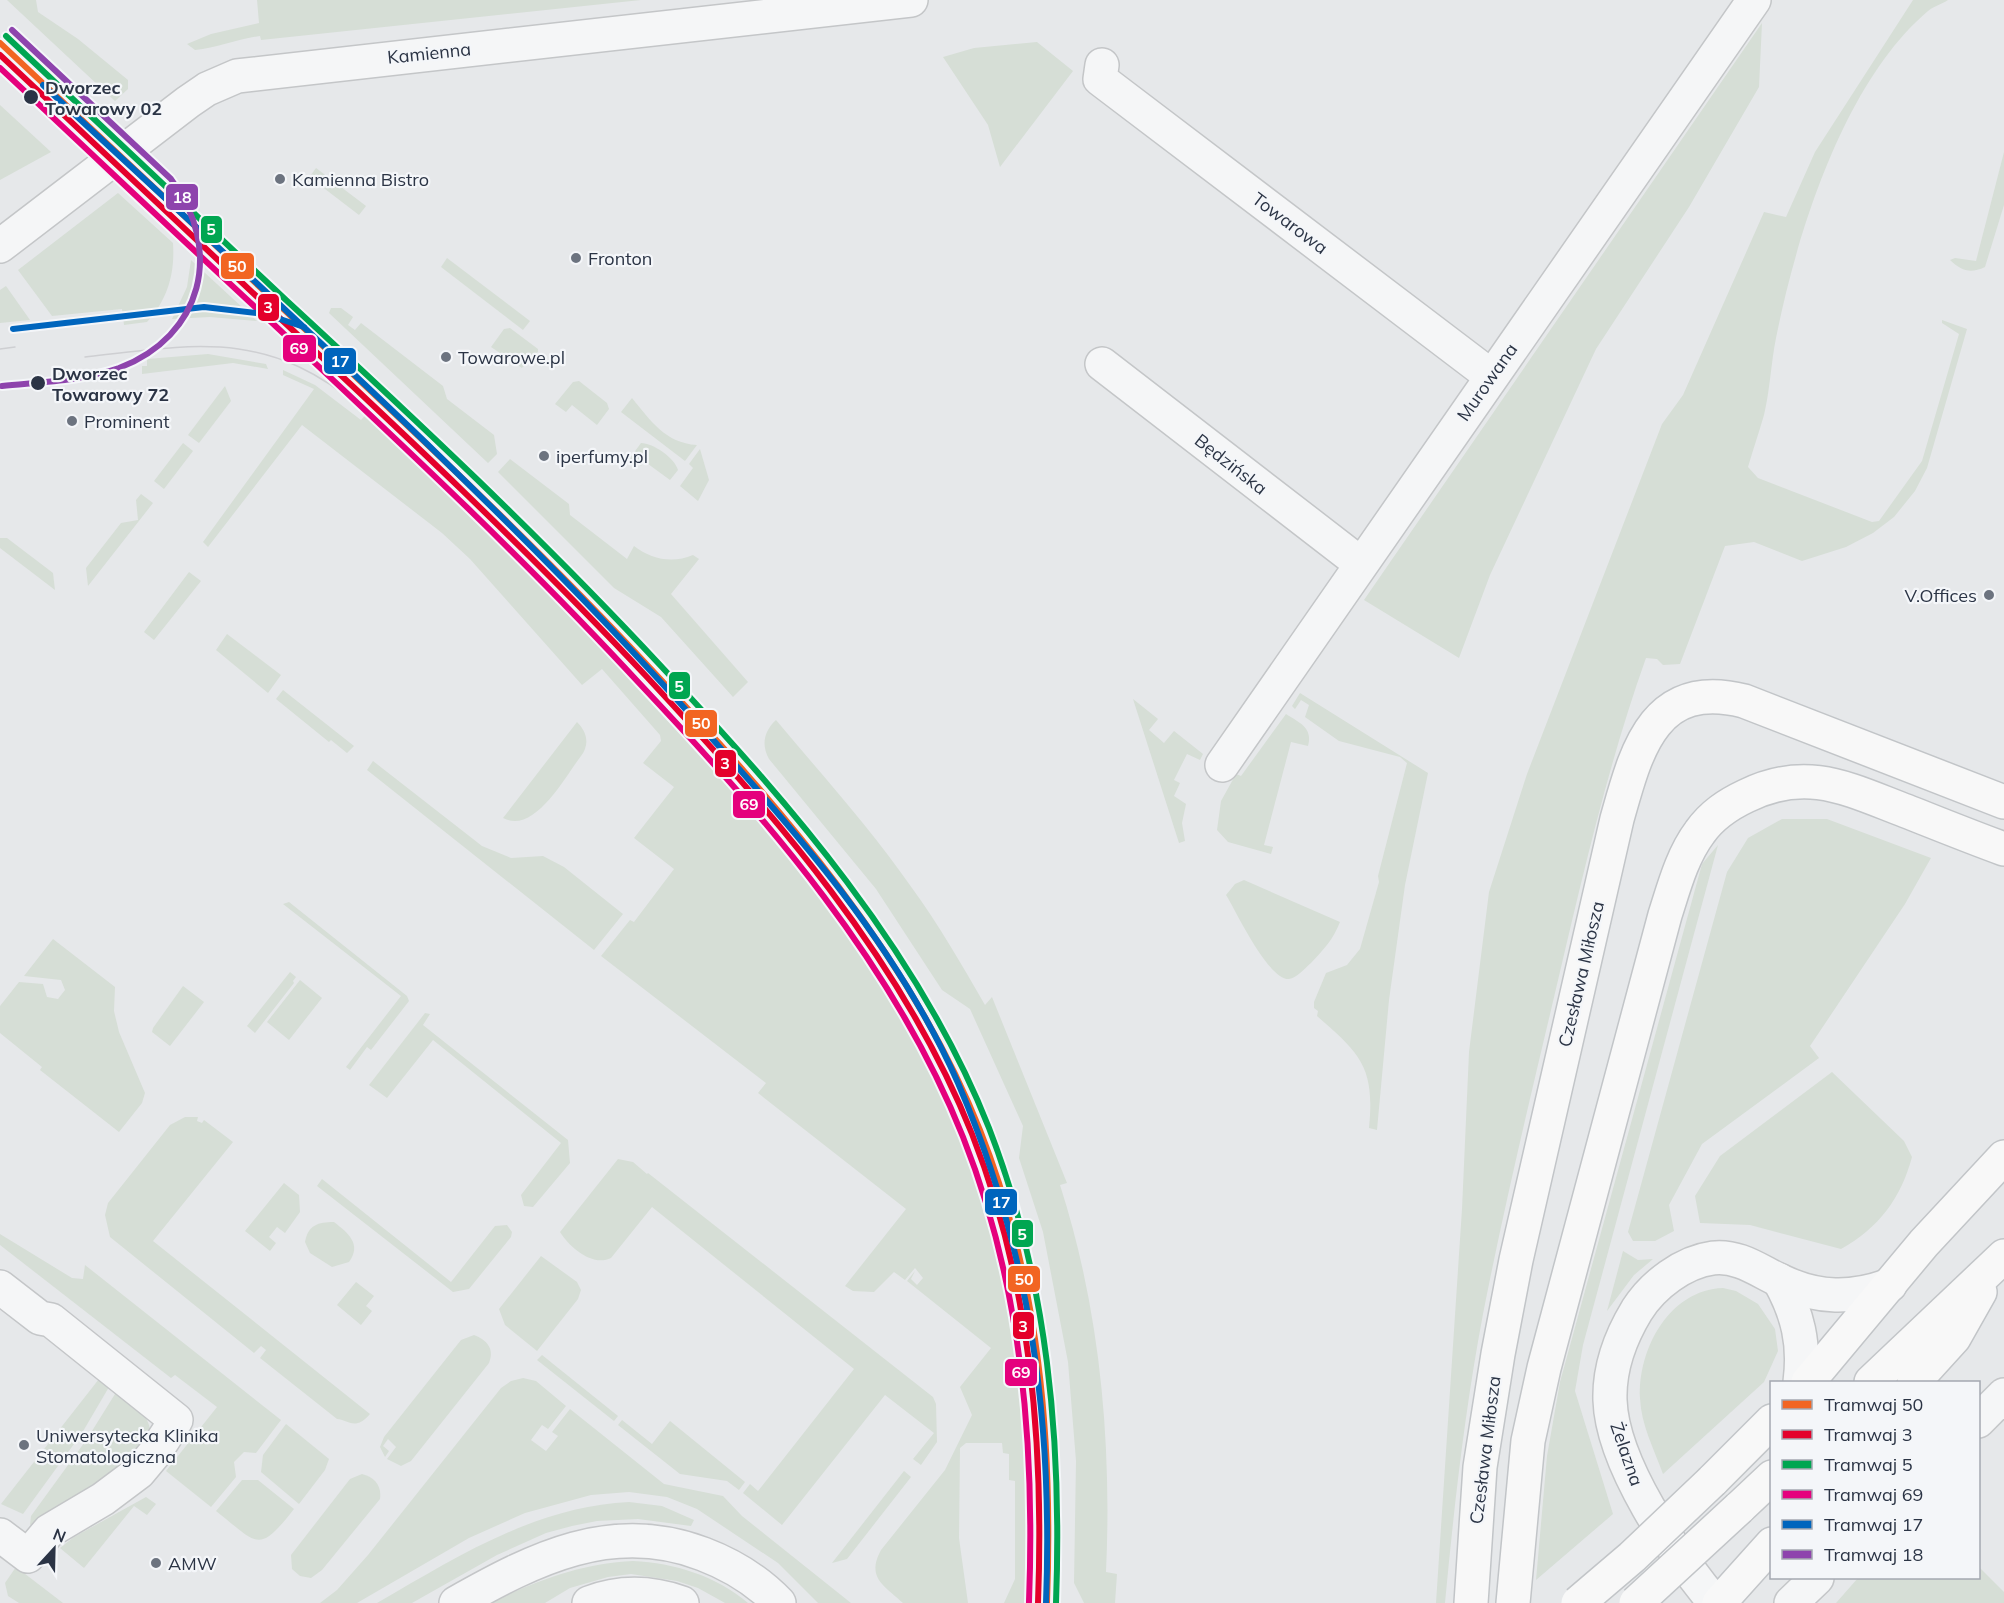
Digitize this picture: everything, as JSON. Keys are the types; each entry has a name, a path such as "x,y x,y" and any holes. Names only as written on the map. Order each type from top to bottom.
{"main road":[{"name":"Czesława Miłosza","path":"1471,1603 1480,1467 1516,1260 1617,819 1634,760 1649,730 1676,707 1706,697 1726,696 2004,802"},
{"path":"1513,1603 1528,1442 1544,1368 1665,915 1687,855 1699,833 1713,816 1731,803 1766,785 1789,781 1816,781 1845,788 2004,849"},
{"path":"1810,1381 1924,1243 2004,1157"},
{"path":"1873,1381 2001,1259"},
{"path":"1916,1381 1954,1338 2001,1259"},
{"path":"1578,1603 1632,1557 1770,1423"},
{"path":"1636,1603 1770,1479"},
{"path":"1724,1596 1770,1546"}],"street":[{"name":"Kamienna","path":"0,246 188,102 218,83 237,76 911,0"},
{"name":"Murowana","path":"1222,765 1754,0"},
{"name":"Towarowa","path":"1102,65 1100,79 1491,376"},
{"name":"Będzińska","path":"1102,364 1361,564"},
{"name":"Żelazna","path":"1724,1596 1694,1578 1639,1492 1617,1436 1610,1401 1617,1352 1626,1329 1642,1303 1658,1285 1695,1263 1714,1258 1735,1260 1762,1270 1779,1280 1818,1294 1844,1297 1865,1294 1890,1285"},
{"path":"1779,1280 1792,1303 1800,1328 1803,1358 1800,1381"},
{"path":"0,1287 40,1318 51,1320 176,1420 154,1454 130,1479 49,1531 28,1556 10,1543"},
{"path":"1980,1419 2004,1395"},
{"path":"456,1603 506,1575 560,1552 596,1544 642,1540 672,1544 720,1560 758,1583 779,1603"},
{"path":"1791,1603 1816,1579"},
{"path":"589,1603 625,1594 650,1595 682,1603"}],"shaded area":[{"path":"7,0 36,0 38,12 78,39 128,80 128,89 115,101"},
{"path":"257,0 641,0 261,40 260,36 195,50 187,44 211,34 259,23"},
{"path":"1913,0 1948,0 1928,11 1898,41 1872,77 1828,162 1811,207 1785,297 1774,347 1764,415 1748,467 1758,478 1872,522 1879,521 1922,461 1959,334 1942,323 1942,320 1967,329 1927,468 1915,491 1894,517 1873,533 1846,547 1802,561 1754,542 1725,546 1680,664 1663,665 1657,659 1646,658 1631,701 1594,833 1507,1200 1483,1314 1465,1422 1445,1603 1436,1603 1462,1209 1469,1052 1489,892 1527,774 1662,424 1683,395 1764,212 1786,217 1815,152"},
{"path":"1762,23 1759,87 1689,207 1596,349 1490,575 1459,658 1364,600"},
{"path":"1037,42 1073,71 1000,167 988,125 943,57 974,48"},
{"path":"0,105 51,152 0,180"},
{"path":"2004,152 2004,205 1985,267 1966,270 1950,260 1955,258 1976,261"},
{"path":"316,168 366,206 359,215 312,179 311,175"},
{"path":"118,193 173,243 173,265 165,295 147,322 124,325 122,309 52,316 18,270"},
{"path":"447,258 530,321 523,330 441,267"},
{"path":"191,260 257,321 210,317 172,319 187,287"},
{"path":"6,286 30,320 0,323 0,290"},
{"path":"331,308 341,308 353,317 348,325 355,330 361,323 443,386 447,399 494,435 497,454 488,463 329,313"},
{"path":"510,328 538,349 538,352 531,356 522,368 491,347 504,329"},
{"path":"208,354 266,364 268,369 233,363 142,374 142,366 147,366 147,359"},
{"path":"283,370 315,385 361,420 386,392 505,504 615,616 773,793 844,882 910,974 965,1074 988,1127 1025,1243 1038,1302 1054,1421 1057,1481 1055,1603 1004,1603 1015,1579 1015,1481 1009,1480 1009,1454 1003,1453 1002,1443 966,1443 960,1448 959,1538 968,1603 903,1603 884,1586 876,1574 875,1568 881,1550 945,1470 972,1415 960,1387 991,1348 907,1281 915,1271 911,1279 917,1285 923,1278 915,1268 905,1280 894,1272 874,1292 853,1291 845,1286 906,1209 758,1093 766,1083 601,956 630,920 634,922 674,869 634,838 674,787 643,763 661,741 660,735 602,669 582,685 470,559 442,533 302,425 208,547 203,542 314,389 283,375"},
{"path":"579,381 607,403 609,409 597,425 572,405 566,412 555,404 573,382"},
{"path":"225,386 231,401 199,443 188,435"},
{"path":"632,398 652,422 667,435 676,440 697,445 685,461 621,412"},
{"path":"183,443 193,451 164,489 154,481"},
{"path":"641,443 657,448 673,461 678,470 670,480 644,461 641,466 630,458"},
{"path":"700,449 709,480 698,501 680,486 693,468 689,464"},
{"path":"510,459 569,504 570,515 627,559 634,546 662,559 670,560 693,555 699,559 671,594 748,682 733,697 661,617 614,588 498,472"},
{"path":"141,494 153,503 88,586 86,568 121,523 138,520 136,500"},
{"path":"0,538 7,538 53,573 55,590 0,548"},
{"path":"189,572 201,581 154,640 144,632"},
{"path":"227,634 281,675 268,693 216,650"},
{"path":"283,690 354,746 347,753 331,740 329,742 276,699"},
{"path":"1300,693 1428,773 1405,885 1389,1000 1377,1130 1369,1128 1370,1091 1362,1064 1345,1041 1317,1016 1318,1011 1314,1008 1314,1002 1326,973 1347,965 1360,949 1379,882 1378,876 1407,763 1400,757 1339,741 1305,717 1309,705 1301,700 1295,709 1292,706"},
{"path":"1133,699 1158,719 1149,730 1164,743 1174,731 1203,754 1200,760 1187,754 1174,780 1180,783 1174,796 1186,804 1182,823 1185,841 1179,843"},
{"path":"1286,714 1307,730 1309,740 1308,746 1291,742 1264,845 1273,847 1271,854 1228,842 1217,830 1221,801 1236,774 1241,776"},
{"path":"776,720 846,802 896,866 941,931 985,1005 992,997 1067,1183 1060,1185 1085,1280 1100,1376 1107,1474 1106,1572 1117,1574 1115,1603 1084,1603 1074,1583 1076,1461 1068,1362 1043,1232 1019,1158 1023,1126 970,1009 942,990 876,889 769,759 765,749 765,738"},
{"path":"577,722 585,734 586,747 548,801 526,818 515,821 503,818"},
{"path":"373,761 482,846 511,858 543,856 564,867 623,914 594,950 367,770"},
{"path":"1782,819 1827,819 1931,858 1905,904 1810,1046 1819,1058 1702,1144 1669,1205 1674,1231 1655,1241 1633,1241 1628,1232 1727,872 1748,838"},
{"path":"1718,845 1583,1345 1575,1391 1613,1514 1536,1580 1547,1456 1560,1382 1702,864"},
{"path":"1244,880 1340,922 1324,949 1295,977 1289,979 1272,969 1253,943 1226,895 1235,884"},
{"path":"289,902 407,996 409,1001 371,1050 367,1047 350,1070 346,1067 401,996 283,904"},
{"path":"53,939 115,987 114,1011 119,1032 145,1093 142,1103 119,1132 40,1070 42,1067 0,1033 0,1006 19,982 43,984 47,997 58,999 65,990 61,980 24,976"},
{"path":"290,972 296,977 294,983 255,1033 247,1026"},
{"path":"300,980 322,998 289,1040 267,1022"},
{"path":"183,986 204,1002 170,1046 152,1032"},
{"path":"425,1013 430,1014 423,1025 568,1140 570,1163 533,1207 524,1206 521,1195 561,1143 433,1040 387,1098 369,1085"},
{"path":"1832,1072 1904,1141 1912,1157 1902,1186 1887,1211 1867,1232 1841,1249 1750,1225 1700,1223 1695,1196 1720,1156"},
{"path":"185,1117 198,1117 197,1121 202,1123 204,1120 233,1142 153,1241 370,1414 360,1422 352,1423 337,1419 260,1358 266,1350 261,1346 254,1353 110,1237 105,1215 108,1203 170,1125"},
{"path":"618,1159 633,1162 648,1173 933,1397 936,1404 937,1442 921,1465 913,1459 934,1433 885,1395 782,1525 743,1493 750,1484 758,1491 854,1369 652,1207 611,1258 597,1260 576,1250 560,1232"},
{"path":"322,1179 451,1282 495,1226 507,1225 512,1232 511,1237 469,1289 453,1292 317,1186"},
{"path":"284,1183 299,1195 300,1212 285,1233 277,1227 269,1237 276,1243 270,1251 245,1231"},
{"path":"334,1222 352,1239 354,1250 349,1262 332,1267 310,1253 305,1242 311,1228 323,1223"},
{"path":"0,1234 72,1278 83,1279 85,1265 281,1420 256,1453 244,1452 234,1462 236,1477 211,1507 166,1471 217,1407 175,1375 171,1378 0,1245"},
{"path":"1623,1251 1638,1260 1653,1259 1634,1275 1607,1311"},
{"path":"541,1256 577,1282 581,1290 578,1299 537,1351 505,1325 499,1309"},
{"path":"356,1282 374,1296 366,1306 372,1311 361,1325 337,1305"},
{"path":"1723,1288 1736,1291 1758,1304 1775,1329 1778,1351 1764,1382 1663,1474 1645,1427 1641,1408 1641,1379 1645,1360 1660,1325 1672,1311 1687,1299 1704,1291"},
{"path":"474,1335 489,1346 491,1358 489,1363 411,1461 401,1466 387,1459 396,1447 388,1439 383,1446 389,1451 385,1457 380,1447 384,1437 461,1340"},
{"path":"542,1355 618,1416 614,1421 537,1360"},
{"path":"523,1378 536,1381 566,1406 548,1429 542,1425 531,1440 546,1451 558,1436 552,1432 570,1409 664,1484 723,1496 742,1516 851,1603 818,1603 778,1563 697,1509 667,1497 629,1492 591,1495 525,1513 469,1538 357,1603 320,1603 337,1590 368,1555 501,1388 511,1381"},
{"path":"99,1379 109,1387 82,1433 23,1514 1,1504"},
{"path":"120,1386 140,1409 148,1423 150,1437 141,1455 38,1523 30,1525 31,1516 87,1439"},
{"path":"622,1420 652,1444 670,1421 745,1482 739,1490 727,1481 680,1474 618,1425"},
{"path":"286,1424 329,1459 325,1470 299,1504 261,1472 263,1455"},
{"path":"904,1471 911,1477 847,1559 832,1563"},
{"path":"362,1474 376,1482 380,1490 380,1499 322,1570 311,1578 300,1576 292,1569 291,1555 350,1479"},
{"path":"242,1480 258,1480 294,1509 265,1539 257,1540 250,1537 216,1511"},
{"path":"146,1497 156,1504 147,1515 134,1506 84,1568 60,1548 74,1537"},
{"path":"629,1502 662,1506 694,1520 691,1526 638,1519 597,1521 572,1526 546,1533 497,1555 412,1603 377,1603 467,1552 529,1524 561,1513"},
{"path":"633,1561 679,1568 709,1578 748,1603 725,1603 698,1588 677,1581 631,1574 608,1577 570,1588 545,1603 490,1603 525,1587 577,1569"},
{"path":"16,1567 63,1603 19,1603 8,1596 5,1583"},
{"path":"1980,1568 2004,1592 2004,1603 1836,1603 1857,1579 1980,1579"}],"tram line":[{"name":"18","path":"2,386 90,376 119,368 148,354 170,335 186,313 196,288 200,262 197,234 187,206 171,179 12,30"},
{"name":"5","path":"6,36 429,434 615,617 708,717 802,825 847,882 888,940 926,1000 960,1063 989,1128 1009,1186 1025,1244 1038,1303 1053,1422 1057,1542 1056,1603"},
{"name":"50","path":"0,43 421,439 561,575 747,774 837,885 879,943 917,1003 951,1065 980,1130 1017,1245 1029,1304 1044,1422 1048,1482 1047,1603"},
{"name":"3","path":"0,55 414,444 601,628 694,728 787,835 872,948 909,1007 943,1069 972,1134 992,1191 1008,1248 1020,1306 1035,1424 1039,1483 1038,1603"},
{"name":"69","path":"0,68 410,453 595,636 688,735 780,841 864,953 901,1012 935,1073 963,1137 983,1193 999,1250 1020,1366 1026,1425 1030,1484 1029,1602"},
{"name":"17","path":"43,85 378,396 541,556 620,638 771,805 842,892 875,938 934,1033 958,1083 983,1146 1004,1210 1020,1274 1032,1338 1040,1403 1045,1468 1046,1603"},
{"name":"17","path":"13,329 204,307 265,314 304,327"},
{"path":"0,349 15,347"},
{"path":"85,357 162,348 197,347 230,348 263,354 295,365 327,383 361,408"}],"place":[{"name":"Dworzec Towarowy 02","path":"31,97"},
{"name":"Kamienna Bistro","path":"280,179"},
{"name":"Fronton","path":"576,258"},
{"name":"Towarowe.pl","path":"446,357"},
{"name":"Dworzec Towarowy 72","path":"38,383"},
{"name":"Prominent","path":"72,421"},
{"name":"iperfumy.pl","path":"544,456"},
{"name":"V.Offices","path":"1989,595"},
{"name":"Uniwersytecka Klinika Stomatologiczna","path":"24,1445"},
{"name":"AMW","path":"156,1563"}]}
